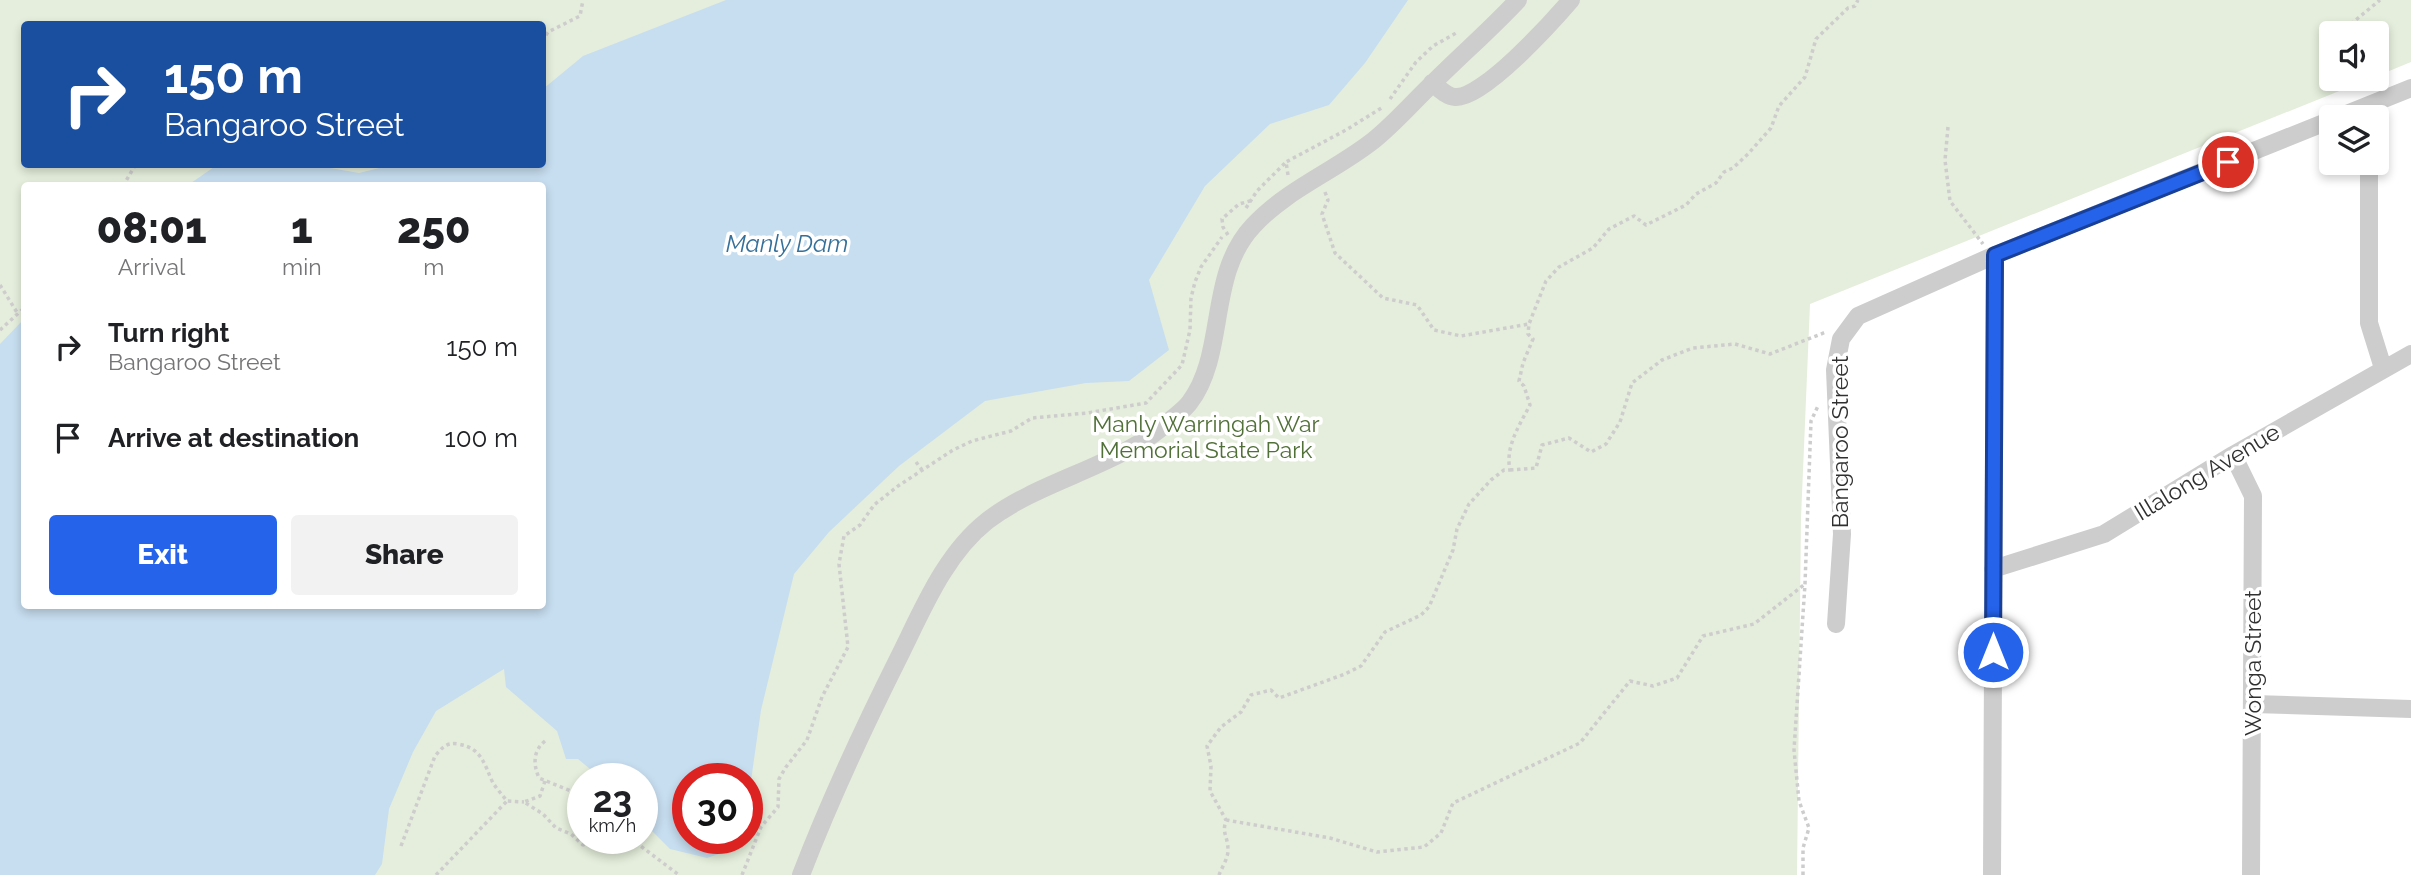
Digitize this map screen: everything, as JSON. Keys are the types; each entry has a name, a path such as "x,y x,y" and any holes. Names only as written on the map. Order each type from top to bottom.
{"street":[{"path":"800,875 878,698 942,573 963,546 986,522 1010,506 1156,435 1190,402 1204,374 1221,296 1234,253 1253,226 1290,194 1372,142 1518,0"},
{"path":"1432,83 1451,97 1460,97 1479,89 1541,35 1571,0"},
{"path":"2380,105 2411,88"},
{"name":"Bangaroo Street","path":"1836,624 1842,534 1835,370 1841,339 1858,316 1995,255 2319,125"},
{"path":"2369,175 2369,323 2383,368"},
{"path":"1992,875 1995,255"},
{"name":"Illalong Avenue","path":"1993,569 2104,534 2233,455 2411,354"},
{"name":"Wonga Street","path":"2233,455 2253,496 2251,875"},
{"path":"2253,704 2411,709"}],"path":[{"path":"546,35 580,16 583,0"},
{"path":"1510,470 1507,457 1530,405 1524,386 1519,381 1533,339 1528,334 1529,324 1546,281 1559,267 1593,248 1609,229 1634,216 1646,225 1665,217 1716,183 1724,172 1741,161 1771,128 1779,106 1805,77 1816,38 1848,9 1855,6 1857,0"},
{"path":"2354,21 2379,0"},
{"path":"1290,194 1286,162 1346,130 1387,104 1416,62 1433,46 1457,34 1466,25"},
{"path":"1948,127 1945,160 1950,201 1987,249 1995,255"},
{"path":"1325,171 1322,186 1328,200 1322,214 1335,253 1383,298 1417,306 1434,330 1461,337 1529,324"},
{"path":"1230,236 1226,233 1222,219 1239,204 1250,201"},
{"path":"0,285 18,314"},
{"path":"0,330 21,311"},
{"path":"1219,875 1228,848 1223,830 1226,820 1210,791 1211,766 1207,746 1222,727 1241,712 1251,695 1271,690 1279,698 1345,674 1361,666 1385,632 1422,615 1429,607 1453,550 1457,529 1469,504 1492,480 1504,470 1536,468 1542,445 1569,438 1591,452 1606,444 1620,422 1632,383 1662,360 1693,348 1735,344 1770,354 1828,331 1841,339"},
{"path":"1803,875 1803,848 1808,828 1799,801 1794,750 1805,584 1811,421 1821,401"},
{"path":"916,462 922,470"},
{"path":"1226,820 1329,838 1377,852 1424,847 1441,833 1453,803 1580,743 1630,681 1653,687 1676,678 1703,636 1754,624 1805,584"},
{"path":"545,740 538,747 534,758 536,770 540,778 567,790"},
{"path":"401,846 435,756 442,747 451,743 468,746 475,751 486,764 495,786 507,801 524,802 540,796 545,781"},
{"path":"436,875 507,801"},
{"path":"524,802 543,814 556,828 567,832"},
{"path":"649,854 679,875"}],"green space":[{"name":"Manly Warringah War Memorial State Park","path":"0,0 2411,0 2411,62 2389,71 2389,21 2319,21 2319,91 2339,91 1810,304 1801,518 1797,875 0,875"}],"water":[{"name":"Manly Dam","path":"726,0 1408,0 1365,63 1329,105 1270,124 1205,186 1149,280 1169,350 1129,381 1086,383 985,401 899,466 829,532 794,574 761,710 754,763 672,763 672,849 658,837 658,763 583,763 578,759 566,759 557,731 506,687 504,669 436,711 413,752 389,809 382,864 375,875 0,875 0,344 21,322 21,609 546,609 546,182 192,182 213,168 330,168 359,173 380,168 546,168 546,87 583,56"},
{"name":"Manly Dam","path":"691,854 719,854 707,858"}],"route":[{"path":"1993,652 1995,255 2228,162"}]}
